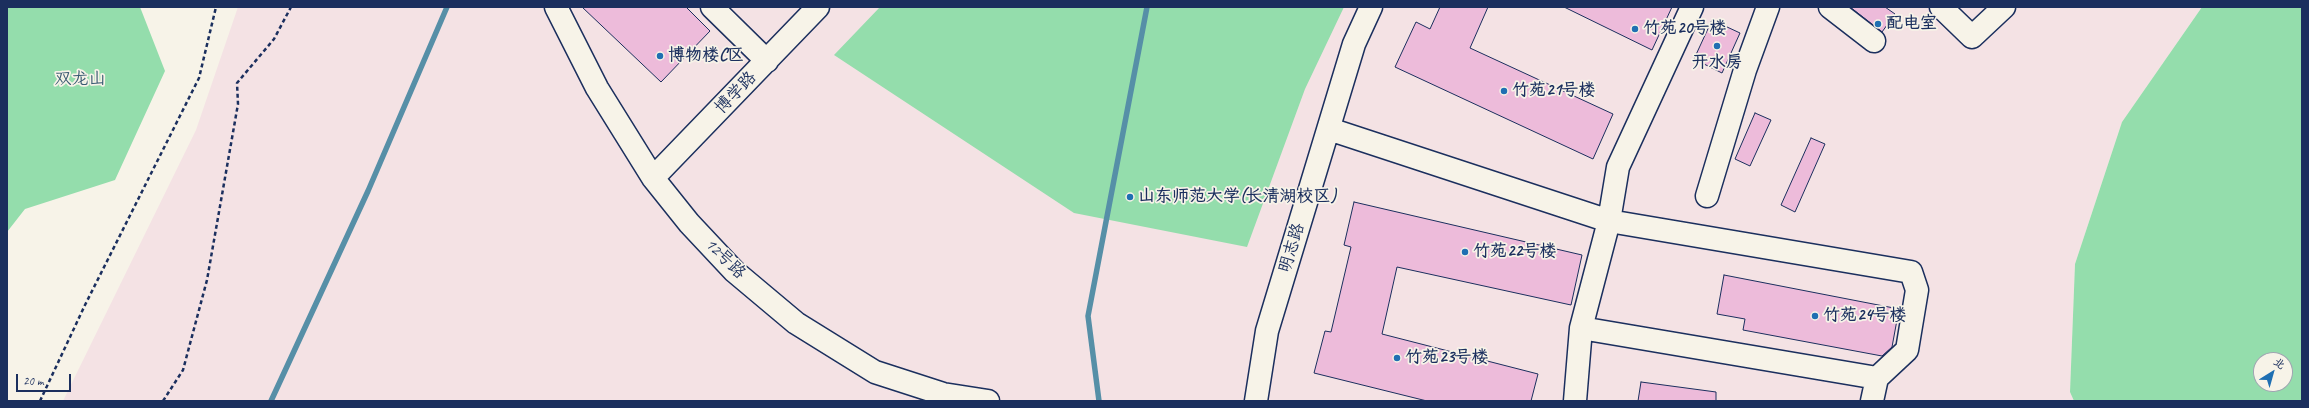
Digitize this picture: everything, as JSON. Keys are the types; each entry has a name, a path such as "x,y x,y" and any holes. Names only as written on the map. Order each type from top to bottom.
{"street":[{"name":"12号路","path":"556,7 597,88 654,178 689,223 734,271 796,323 875,372 943,394 988,401"},
{"path":"712,7 767,60"},
{"name":"博学路","path":"654,178 818,7"},
{"name":"明志路","path":"1256,401 1267,330 1354,44 1371,7"},
{"path":"1575,401 1581,328 1609,221 1618,167 1692,7"},
{"path":"1707,196 1745,70 1768,7"},
{"path":"1830,7 1874,41"},
{"path":"1941,7 1972,38 2004,7"},
{"path":"1329,128 1609,221 1912,272 1917,290 1907,350 1877,378 1872,401"},
{"path":"1581,328 1877,378"}],"path":[{"path":"40,401 199,78 216,7"},
{"path":"163,401 183,370 206,280 238,104 237,83 274,39 291,7"}],"shaded area":[{"name":"山东师范大学(长清湖校区)","path":"238,7 2202,7 2122,122 2075,264 2070,392 2074,401 63,401 196,130"}],"green space":[{"name":"双龙山","path":"7,7 140,7 165,71 115,180 25,209 7,232"},
{"path":"880,7 1344,7 1305,89 1247,247 1074,213 834,55"},
{"path":"2202,7 2302,7 2302,401 2074,401 2070,392 2075,264 2122,122"}],"building":[{"name":"博物楼C区","path":"582,7 686,7 710,31 661,82"},
{"name":"竹苑21号楼","path":"1440,7 1488,7 1470,48 1613,114 1593,159 1395,67 1416,22 1430,29"},
{"name":"竹苑20号楼","path":"1564,7 1672,7 1652,50"},
{"name":"配电室","path":"1850,7 1885,7 1895,14 1882,32"},
{"name":"开水房","path":"1712,20 1740,33 1722,73 1694,59"},
{"path":"1755,113 1771,120 1750,166 1735,159"},
{"path":"1811,138 1825,144 1795,212 1781,205"},
{"path":"1354,202 1582,255 1571,305 1397,267 1382,334 1538,374 1531,401 1427,401 1314,373 1325,331 1331,332 1351,247 1344,245"},
{"name":"竹苑24号楼","path":"1724,275 1899,309 1892,347 1882,356 1743,330 1745,319 1717,314"},
{"path":"1641,382 1716,392 1716,401 1638,401"}],"waterway":[{"path":"271,401 368,191 447,7"},
{"path":"1099,401 1088,316 1147,7"}],"place":[{"name":"配电室","path":"1878,24"},
{"name":"竹苑20号楼","path":"1635,29"},
{"name":"开水房","path":"1717,46"},
{"name":"博物楼C区","path":"660,56"},
{"name":"竹苑21号楼","path":"1504,91"},
{"name":"山东师范大学(长清湖校区)","path":"1130,197"},
{"name":"竹苑22号楼","path":"1465,252"},
{"name":"竹苑24号楼","path":"1815,316"},
{"name":"竹苑23号楼","path":"1397,358"}]}
